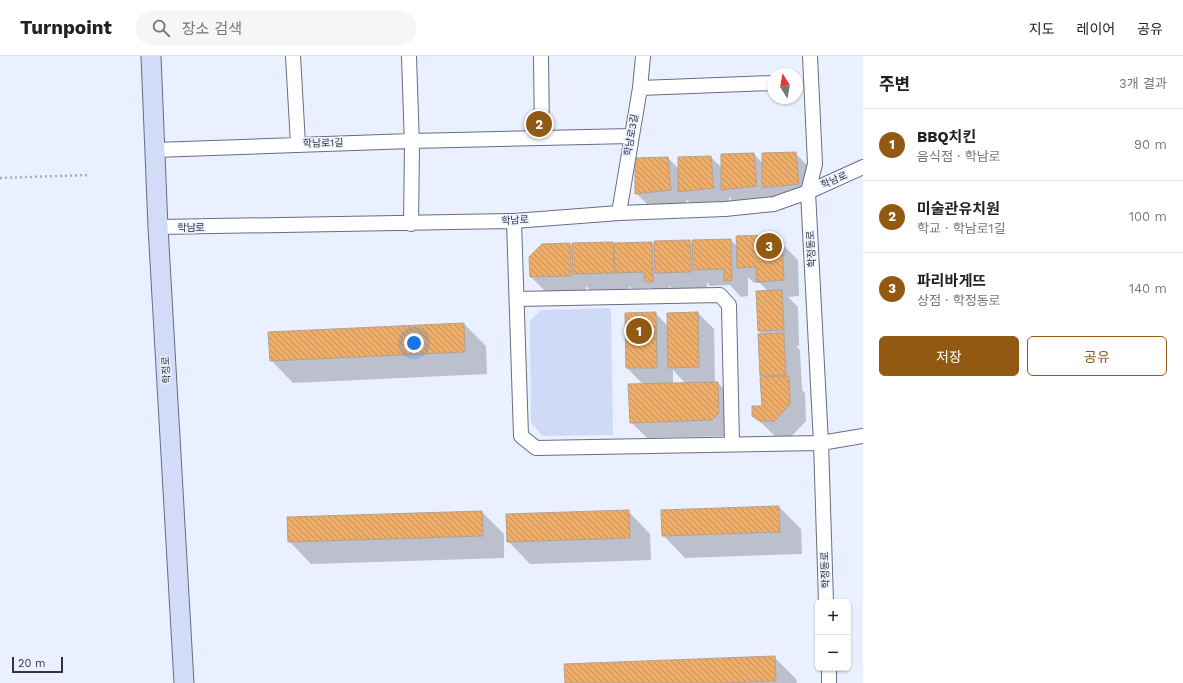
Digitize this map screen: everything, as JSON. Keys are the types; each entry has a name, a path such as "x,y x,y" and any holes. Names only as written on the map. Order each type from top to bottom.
{"main road":[{"name":"학정로","path":"151,56 158,227 184,683"}],"street":[{"name":"학남로1길","path":"293,56 298,144 631,136"},
{"path":"409,56 411,224"},
{"path":"540,56 542,137"},
{"name":"학남로3길","path":"618,213 640,88 643,56"},
{"name":"학정동로","path":"810,56 804,82 815,164 808,192 826,599"},
{"path":"640,88 767,83"},
{"path":"155,150 298,144"},
{"name":"학남로","path":"158,227 411,224 514,221 618,213 725,209 774,204 808,192 863,167"},
{"path":"514,221 521,436 536,448 820,443 863,436"},
{"path":"517,299 720,295 729,305 732,444"},
{"path":"829,671 829,683"}],"path":[{"path":"0,178 89,175"}],"shaded area":[{"path":"611,308 613,435 543,436 531,423 530,321 541,310"}],"building":[{"path":"796,152 799,184 762,188 762,153"},
{"path":"754,153 757,186 721,190 721,154"},
{"path":"711,156 714,188 678,192 678,157"},
{"path":"668,157 671,190 635,194 635,158"},
{"path":"772,235 782,242 784,280 757,282 756,267 737,268 736,236"},
{"path":"731,239 732,281 724,281 724,269 693,270 692,240"},
{"path":"690,240 691,272 655,273 654,241"},
{"path":"613,242 614,273 573,274 572,243"},
{"path":"652,242 653,282 645,282 644,272 615,273 614,243"},
{"path":"570,243 571,276 530,277 529,257 542,244"},
{"path":"782,290 784,330 758,331 756,291"},
{"path":"656,312 657,368 626,368 625,313"},
{"path":"698,312 699,367 668,368 667,313"},
{"path":"464,323 465,352 270,361 268,332"},
{"path":"784,333 786,375 760,376 758,334"},
{"path":"789,376 790,404 775,421 759,421 752,416 752,406 762,406 760,377"},
{"path":"718,382 719,413 712,420 630,423 628,384"},
{"path":"779,506 780,532 662,536 661,510"},
{"path":"629,510 630,538 507,542 506,514"},
{"path":"482,511 483,536 288,542 287,517"},
{"path":"775,656 776,681 721,683 565,683 564,664"}],"place":[{"name":"미술관유치원","path":"539,124"},
{"name":"파리바게뜨","path":"769,246"},
{"name":"BBQ치킨","path":"639,331"}]}
